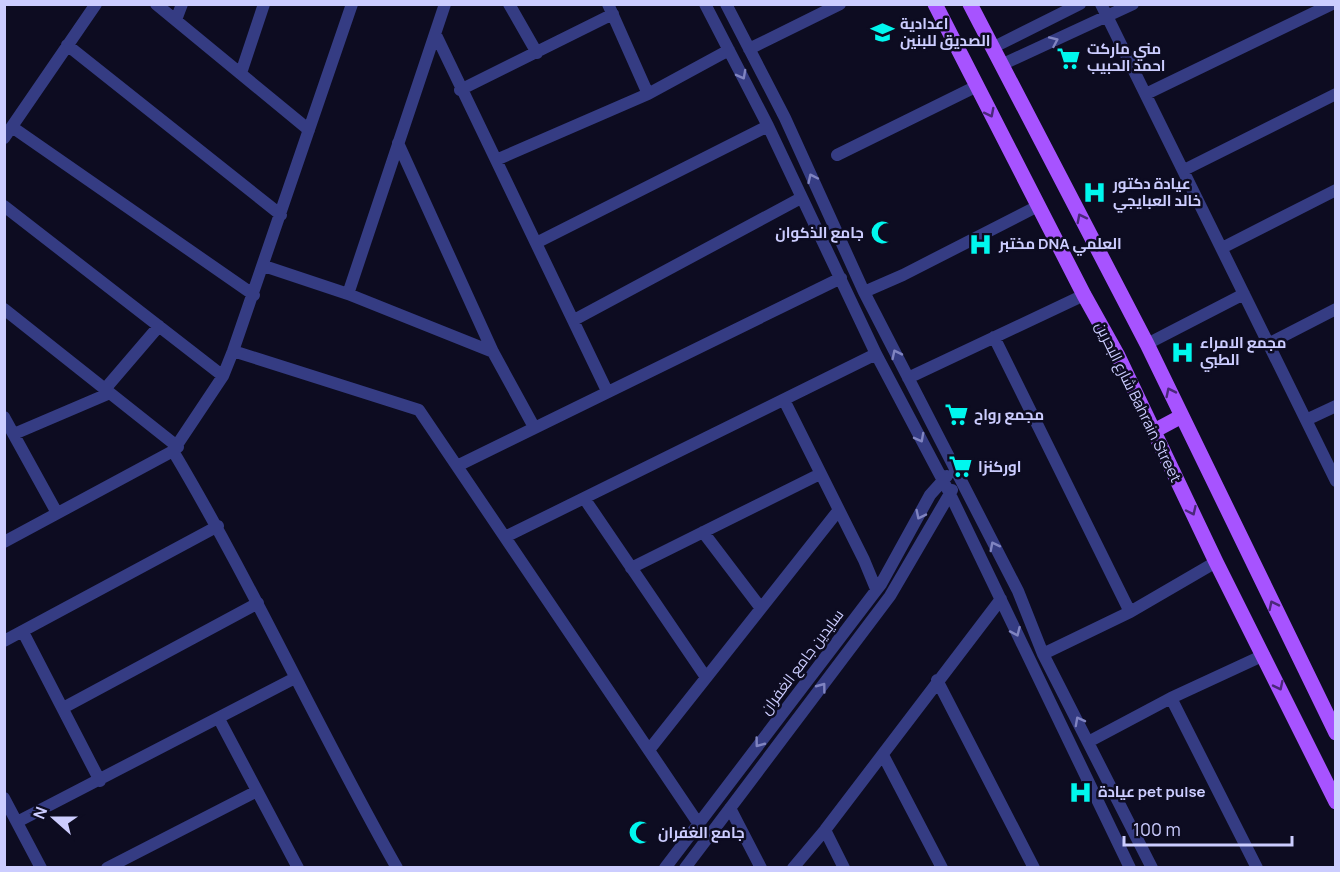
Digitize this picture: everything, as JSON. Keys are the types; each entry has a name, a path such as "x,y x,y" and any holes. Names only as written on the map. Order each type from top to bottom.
{"main road":[{"name":"شارع البحرين Bahrain Street","path":"935,4 1084,295 1118,356 1216,562 1335,802"},
{"path":"970,4 1147,344 1330,709 1335,733"},
{"path":"1154,431 1182,416"}],"street":[{"path":"4,138 96,4"},
{"path":"156,4 309,130"},
{"path":"176,20 182,4"},
{"path":"241,73 264,4"},
{"path":"4,542 176,449 223,376 233,351 352,4"},
{"path":"348,294 445,4"},
{"path":"509,4 537,53"},
{"path":"705,4 768,126 876,354 949,492 1130,867"},
{"path":"726,4 785,118 864,292 1018,591 1043,654 1151,867"},
{"path":"749,49 840,4"},
{"path":"992,48 1080,4"},
{"path":"1101,4 1335,481"},
{"path":"1001,65 1107,18 1133,4"},
{"path":"1146,94 1307,10 1332,4"},
{"path":"460,90 537,53 610,9 648,94"},
{"path":"436,35 460,90 574,320 607,392"},
{"path":"67,45 281,215"},
{"path":"496,160 648,94 729,50"},
{"path":"837,155 977,86"},
{"path":"1184,170 1335,94"},
{"path":"536,243 768,126"},
{"path":"12,127 254,295"},
{"path":"398,143 493,352 534,427"},
{"path":"1222,248 1335,190"},
{"path":"574,320 801,198"},
{"path":"4,206 223,376"},
{"path":"864,292 903,275 1038,206"},
{"path":"822,239 836,232"},
{"path":"264,266 348,294 493,352"},
{"path":"457,466 841,278"},
{"path":"1147,344 1244,294"},
{"path":"908,378 1084,295"},
{"path":"4,309 108,391 176,449 295,678 397,867"},
{"path":"1268,344 1335,309"},
{"path":"14,434 108,391 159,326"},
{"path":"994,337 1130,612"},
{"path":"233,351 419,410 698,823"},
{"path":"505,537 876,354"},
{"path":"784,400 864,560 876,590"},
{"path":"1306,420 1335,406"},
{"path":"4,417 57,513"},
{"name":"سايدين جامع الغفران","path":"665,867 876,590 893,565 930,495 943,480 956,471"},
{"path":"631,568 820,474"},
{"name":"سايدين جامع الغفران","path":"685,867 890,596 949,492 962,484"},
{"path":"584,498 705,676"},
{"path":"649,750 705,676 838,511"},
{"path":"4,640 23,632 218,526"},
{"path":"703,532 760,608"},
{"path":"1043,654 1130,612 1216,562"},
{"path":"793,867 825,830 937,680 1001,599"},
{"path":"63,708 258,603"},
{"path":"23,632 99,781"},
{"path":"1089,741 1172,698 1264,655"},
{"path":"17,822 295,678"},
{"path":"937,680 1034,867"},
{"path":"1172,698 1257,867"},
{"path":"219,719 296,867"},
{"path":"883,755 942,867"},
{"path":"107,867 257,791"},
{"path":"4,798 41,867"},
{"path":"1104,813 1122,806"},
{"path":"730,808 761,867"},
{"path":"825,830 844,867"}],"place":[{"name":"اعدادية الصديق للبنين","path":"882,33"},
{"name":"مني ماركت احمد الحبيب","path":"1069,58"},
{"name":"عيادة دكتور خالد العبايجي","path":"1095,193"},
{"name":"جامع الذكوان","path":"882,233"},
{"name":"مختبر DNA العلمي","path":"981,244"},
{"name":"مجمع الامراء الطبي","path":"1182,352"},
{"name":"مجمع رواح","path":"956,415"},
{"name":"اوركنزا","path":"960,467"},
{"name":"عيادة pet pulse","path":"1080,792"},
{"name":"جامع الغفران","path":"640,833"}]}
